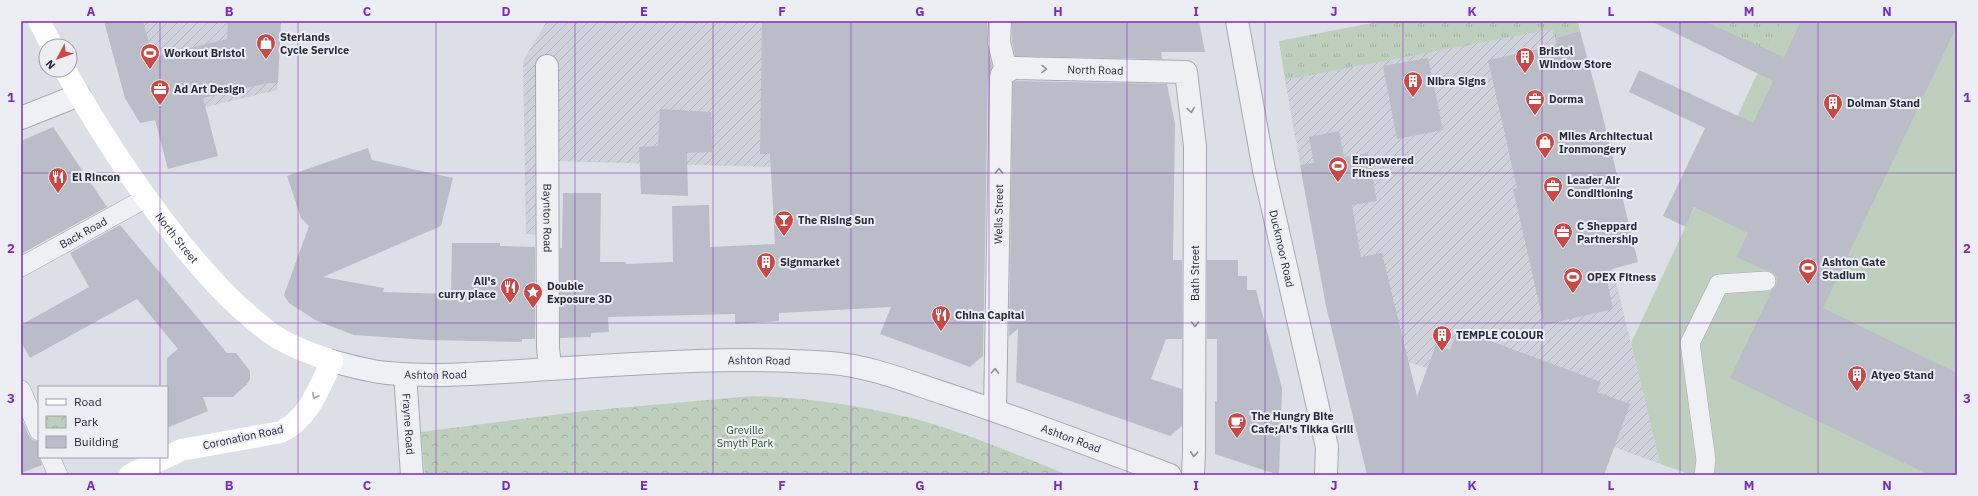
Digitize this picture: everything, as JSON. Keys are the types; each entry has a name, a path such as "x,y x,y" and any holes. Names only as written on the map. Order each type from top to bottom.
{"main road":[{"path":"39,21 48,38"},
{"name":"North Street","path":"69,78 79,96 146,198 201,268 222,292 247,315 270,333 292,346 332,362"},
{"name":"Coronation Road","path":"168,456 181,450 274,433 289,428 310,406 332,362"},
{"name":"Coronation Road","path":"130,475 165,458"}],"street":[{"path":"1000,21 999,42 1006,71"},
{"name":"Duckmoor Road","path":"1237,21 1263,163 1327,447 1326,475"},
{"name":"Baynton Road","path":"547,66 548,339 550,369"},
{"name":"North Road","path":"1006,71 1014,68 1186,72"},
{"name":"Wells Street","path":"995,410 1000,79 1006,71"},
{"name":"Bath Street","path":"1186,72 1195,146 1193,475"},
{"path":"21,118 79,96"},
{"name":"Ashton Road","path":"332,362 373,371 405,374 490,374 550,369 738,360 833,363 892,376 995,410 1170,475"},
{"name":"Frayne Road","path":"405,374 412,475"}],"lane":[{"name":"Back Road","path":"21,267 146,198"},
{"path":"1704,475 1706,460 1690,343 1719,284 1766,281"},
{"path":"21,390 38,429"},
{"path":"50,458 58,475"}],"shaded area":[{"path":"104,21 281,21 277,90 140,123 125,98"},
{"path":"547,21 898,21 771,167 553,161 557,235 526,234 523,61"},
{"path":"1553,28 1660,464 1424,377 1427,368 1408,362 1372,296 1326,305 1285,80"}],"green space":[{"path":"1382,21 1578,21 1580,31 1555,38 1552,29 1285,80 1279,41"},
{"path":"1704,21 1782,21 1768,51"},
{"name":"Ashton Gate Stadium","path":"1782,21 1957,21 1957,475 1692,475 1660,464 1631,343"},
{"name":"Greville Smyth Park","path":"753,396 793,398 833,403 912,418 971,437 1069,475 425,475 421,432 584,411"}],"building":[{"path":"104,21 143,21 153,57 227,39 228,21 281,21 278,83 268,83 203,98 218,156 168,169 155,120 140,123 125,98"},
{"path":"762,21 987,21 987,45 992,66 988,79 983,356 970,367 880,334 891,307 779,313 779,321 735,324 735,314 608,317 609,332 591,333 591,337 560,338 560,248 562,248 563,193 601,193 600,262 626,262 626,264 673,262 672,206 709,205 710,247 775,244 770,154 760,154"},
{"path":"1012,21 1199,21 1205,52 1161,52 1162,59 1015,56 1012,41"},
{"path":"1651,21 1704,21 1784,57 1801,21 1957,21 1957,26 1823,308 1957,373 1957,475 1929,475 1730,378 1772,290 1776,286 1778,277 1771,271 1765,270 1736,257 1748,233 1694,207 1686,227 1663,216 1705,128 1629,92 1639,70 1753,123 1773,81"},
{"path":"1580,31 1602,113 1638,262 1605,271 1613,309 1544,325 1513,189 1517,188 1488,60 1557,45 1555,38"},
{"name":"Nibra Signs","path":"1428,58 1443,130 1397,139 1383,66"},
{"path":"1013,82 1167,84 1175,124 1173,260 1182,260 1182,339 1166,339 1151,379 1182,389 1182,426 1170,436 1016,382 1018,329 1009,336"},
{"path":"660,109 711,112 712,152 687,153 688,196 641,194 639,147 658,146"},
{"path":"53,127 107,207 21,254 21,141"},
{"path":"1339,131 1344,157 1368,153 1377,201 1352,205 1361,257 1382,253 1417,396 1436,345 1450,350 1458,329 1601,382 1597,392 1630,404 1604,475 1367,475 1326,306 1300,165 1314,163 1309,137"},
{"path":"368,148 372,160 453,178 441,226 323,277 384,288 383,292 451,294 452,243 500,243 500,246 535,247 535,339 522,339 522,342 428,340 354,335 317,321 289,303 284,295 309,226 301,218 287,176"},
{"path":"120,225 227,353 236,353 250,371 250,379 247,384 233,397 203,397 208,411 168,428 167,358 178,349 137,299 30,358 21,342 21,325 89,287 70,253"},
{"path":"1207,260 1238,260 1238,276 1247,276 1247,290 1256,290 1282,388 1279,475 1215,454 1217,339 1207,339"},
{"path":"21,417 29,436 33,440 38,442 38,458 42,465 21,473"}],"place":[{"name":"Sterlands Cycle Service","path":"266,60"},
{"name":"Workout Bristol","path":"150,70"},
{"name":"Bristol Window Store","path":"1525,74"},
{"name":"Nibra Signs","path":"1413,98"},
{"name":"Ad Art Design","path":"160,106"},
{"name":"Dorma","path":"1535,116"},
{"name":"Dolman Stand","path":"1833,120"},
{"name":"Miles Architectual Ironmongery","path":"1545,159"},
{"name":"Empowered Fitness","path":"1338,183"},
{"name":"El Rincon","path":"58,194"},
{"name":"Leader Air Conditioning","path":"1553,203"},
{"name":"The Rising Sun","path":"784,237"},
{"name":"C Sheppard Partnership","path":"1563,249"},
{"name":"Signmarket","path":"766,279"},
{"name":"Ashton Gate Stadium","path":"1808,285"},
{"name":"OPEX Fitness","path":"1573,294"},
{"name":"Ali's curry place","path":"510,304"},
{"name":"Double Exposure 3D","path":"533,309"},
{"name":"China Capital","path":"941,332"},
{"name":"TEMPLE COLOUR","path":"1442,352"},
{"name":"Atyeo Stand","path":"1857,392"},
{"name":"The Hungry Bite Cafe;Al's Tikka Grill","path":"1237,439"}]}
